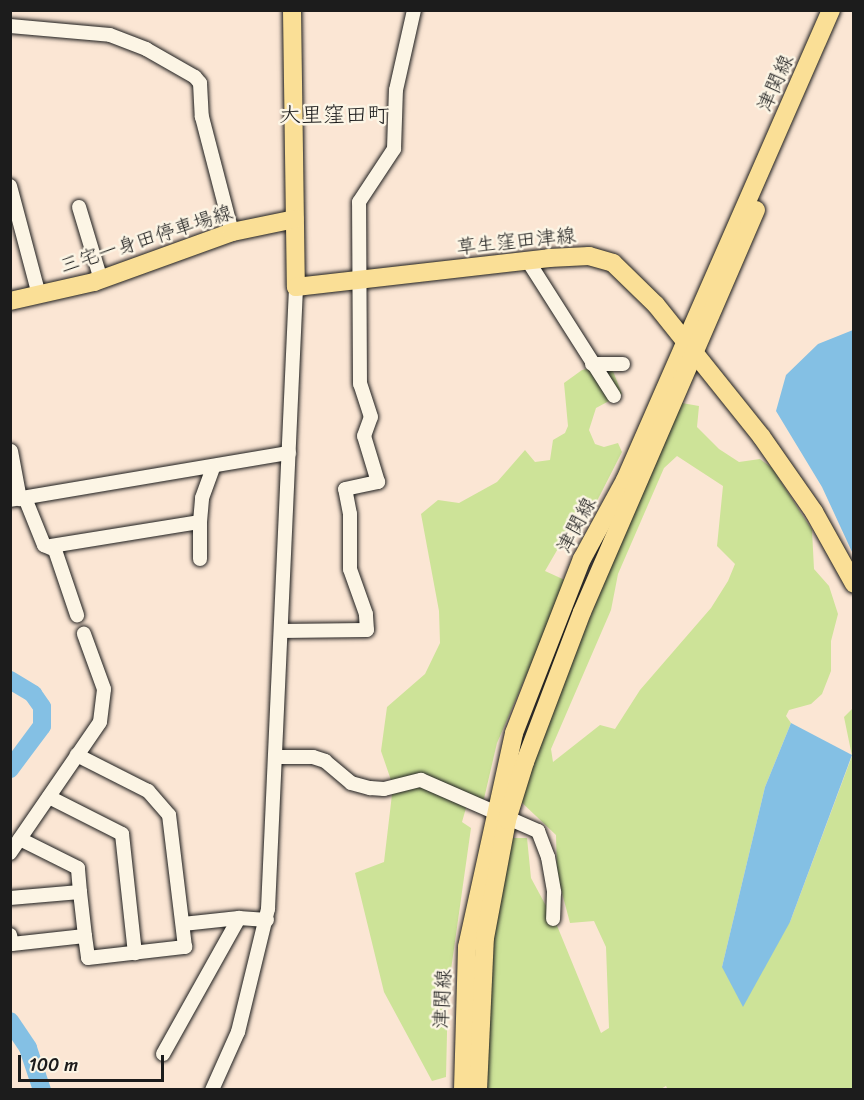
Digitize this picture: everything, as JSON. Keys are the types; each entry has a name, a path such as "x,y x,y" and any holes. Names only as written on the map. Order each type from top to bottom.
{"main road":[{"path":"292,10 296,287"},
{"name":"津関線","path":"463,1089 467,946 501,817 689,346 831,10"},
{"name":"津関線","path":"689,346 843,10"},
{"name":"三宅一身田停車場線","path":"10,301 101,280 232,232 295,219"},
{"name":"草生窪田津線","path":"296,287 589,256 614,263 689,346 814,512 854,584"},
{"name":"津関線","path":"478,1089 485,938 501,817"}],"street":[{"path":"281,632 367,630 366,614 350,569 350,514 345,489 378,482 364,436 371,417 360,384 359,202 394,149 396,90 414,10"},
{"path":"10,26 110,35 146,49 195,77 200,83 202,117 232,232"},
{"path":"10,186 39,296"},
{"path":"79,207 101,280"},
{"path":"528,261 614,396"},
{"path":"212,1089 238,1032 267,920 296,287"},
{"path":"592,364 623,364"},
{"path":"11,452 19,499 44,545 51,546 200,522"},
{"path":"19,499 289,453"},
{"path":"200,560 202,498 213,467"},
{"path":"51,546 77,615"},
{"path":"10,853 96,731 104,698 84,634"},
{"path":"20,839 78,868 88,958 186,947 173,829 165,808 148,791 77,755"},
{"path":"276,757 313,757 325,761 351,783 370,788 384,789 421,780 501,817 538,831 548,857 554,892 553,919"},
{"path":"49,797 122,834 135,953"},
{"path":"10,898 80,892"},
{"path":"183,924 239,918 267,920"},
{"path":"163,1054 239,918"},
{"path":"10,935 12,944 84,936"}],"green space":[{"path":"604,365 611,366 622,394 596,408 589,430 595,444 604,447 618,443 622,452 597,501 582,507 545,571 567,581 497,743 483,803 466,808 462,822 471,828 448,991 446,1077 432,1081 384,992 355,873 384,862 393,786 381,751 387,707 425,674 440,643 439,611 421,514 438,500 459,503 497,482 525,450 535,462 550,460 553,440 565,433 568,426 564,383 582,370"},
{"path":"682,403 699,406 697,427 719,449 739,462 760,459 772,468 812,530 814,569 829,586 838,614 831,641 831,671 822,694 811,704 789,710 786,716 791,723 765,787 722,967 790,922 852,756 844,717 853,708 853,1089 668,1090 666,1086 659,1090 487,1090 492,930 513,838 527,838 531,878 558,928 601,1033 609,1028 606,947 594,921 570,923 557,874 556,835 517,798 609,570","holes":["677,456 723,486 717,546 735,564 728,581 711,608 640,690 615,729 600,725 553,762 551,749 611,610 618,574 664,468"]}],"water":[{"path":"853,330 853,554 822,487 776,411 786,375 818,344"},
{"path":"791,723 852,755 790,922 743,1007 722,967 765,787"}],"waterway":[{"path":"10,680 33,694 42,707 42,726 10,769"},
{"path":"10,1021 28,1048 42,1090"}],"district":[{"name":"大里窪田町","path":"334,115"}]}
